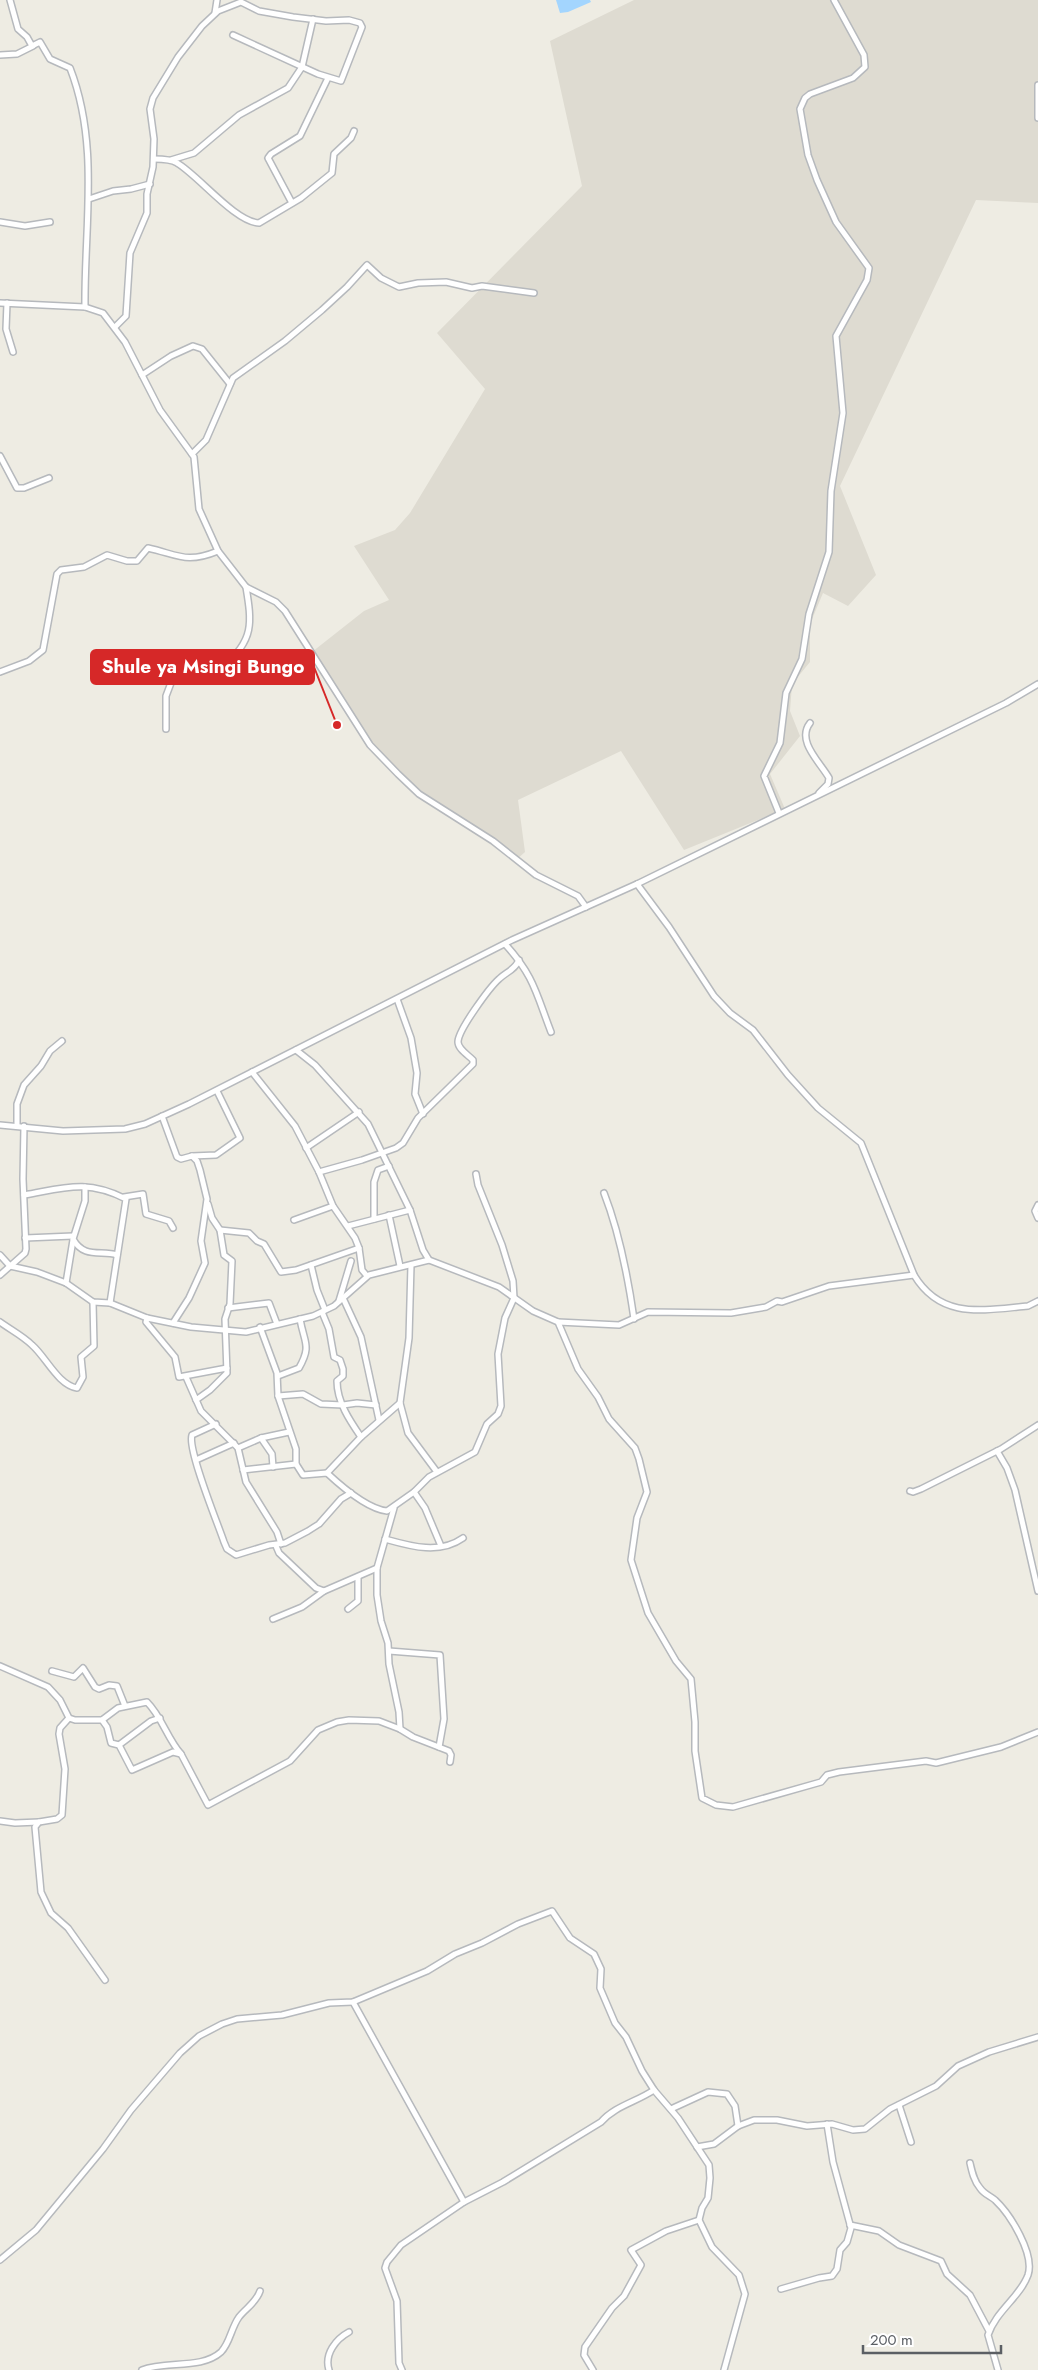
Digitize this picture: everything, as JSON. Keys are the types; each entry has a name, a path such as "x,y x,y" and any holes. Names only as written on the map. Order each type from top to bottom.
{"street":[{"path":"10,0 18,29 33,46"},
{"path":"215,13 217,0"},
{"path":"779,813 764,776 780,744 786,693 802,659 809,614 829,552 831,491 843,413 836,336 867,280 869,272 866,262 845,238 817,180 808,155 800,109 805,98 810,94 853,78 865,67 864,54 834,0"},
{"path":"115,327 126,316 130,253 147,213 146,199 154,159 150,109 153,98 178,56 215,13 233,3 241,2 259,11 313,19 355,21 361,25 342,80 328,78 232,35"},
{"path":"154,159 172,160 194,153 239,115 283,91 302,67 313,19"},
{"path":"0,56 17,54 40,42 50,59 68,66 72,72 87,140 89,162 85,307"},
{"path":"292,203 268,158 271,154 300,136 328,78"},
{"path":"1038,85 1038,118"},
{"path":"172,160 236,212 256,223 263,221 292,203 332,173 334,154 351,138 354,131"},
{"path":"89,199 113,191 150,184"},
{"path":"0,222 25,226 50,222"},
{"path":"192,454 206,440 233,378 285,341 322,310 347,287 366,265 381,278 399,286 446,282 472,288 482,286 534,293"},
{"path":"0,303 85,307 103,313 115,327 160,410 192,454 196,465 199,509 218,551 246,587 276,602 285,611 370,745 419,794 493,841 536,875 578,896 586,907"},
{"path":"7,303 6,329 13,352"},
{"path":"142,376 171,356 193,346 202,349 230,384"},
{"path":"0,456 17,488 24,488 49,478"},
{"path":"0,672 29,661 42,650 57,574 61,570 84,567 107,555 127,561 137,561 148,548 188,558 205,556 218,551"},
{"path":"166,729 166,696 174,675 194,667 224,666 250,632 246,587"},
{"path":"0,1126 16,1125 63,1131 126,1129 162,1116 217,1091 504,944 637,884 1006,702 1038,684"},
{"path":"810,723 806,729 805,738 829,778 828,784 817,795"},
{"path":"637,884 669,927 714,996 730,1013 753,1030 788,1076 818,1108 861,1143 914,1275 922,1288 934,1298 958,1309 1028,1306 1038,1301"},
{"path":"504,944 519,960 535,986 551,1032"},
{"path":"319,1172 382,1153 403,1143 418,1118 474,1063 461,1049 458,1042 460,1036 490,989 499,979 512,970 519,960"},
{"path":"397,999 411,1038 417,1073 415,1094 423,1114"},
{"path":"16,1125 17,1104 24,1085 41,1066 50,1051 62,1041"},
{"path":"296,1050 315,1065 359,1112 374,1135 410,1210 423,1250 429,1260"},
{"path":"252,1072 289,1116 319,1172 333,1206 348,1226 359,1248 362,1270 367,1276"},
{"path":"162,1116 176,1157 181,1159 192,1156 213,1156 240,1138 217,1091"},
{"path":"306,1148 359,1112"},
{"path":"0,1275 25,1253 24,1126"},
{"path":"192,1156 195,1158 200,1170 212,1218 220,1230 224,1253 233,1264 228,1308 225,1314 227,1373 196,1400"},
{"path":"374,1220 374,1182 377,1172 389,1166"},
{"path":"327,1473 351,1493 383,1510 394,1508 437,1472 475,1452 487,1424 500,1410 501,1379 498,1354 505,1318 514,1298 511,1274 478,1185 476,1174"},
{"path":"24,1194 72,1186 100,1187 123,1197 127,1202 110,1303"},
{"path":"66,1283 73,1237 85,1201 85,1187"},
{"path":"604,1193 611,1211 628,1278 634,1319"},
{"path":"123,1197 142,1194 146,1214 168,1221 173,1228"},
{"path":"173,1323 204,1269 205,1257 201,1241 207,1202"},
{"path":"1038,1205 1035,1211 1038,1218"},
{"path":"294,1220 333,1206"},
{"path":"348,1226 410,1210"},
{"path":"389,1215 400,1266"},
{"path":"220,1230 249,1233 257,1241 264,1244 281,1272 311,1265 359,1248"},
{"path":"25,1238 73,1237"},
{"path":"73,1237 76,1245 87,1251 95,1254 117,1255"},
{"path":"0,1255 10,1266 37,1272 66,1283 93,1302 110,1303 147,1318 191,1327 246,1332 324,1311 343,1298 367,1276 429,1260 499,1287 542,1315 558,1322 619,1325 648,1312 731,1313 766,1307 777,1301 782,1302 829,1286 914,1275"},
{"path":"338,1302 351,1260"},
{"path":"311,1265 329,1329 333,1356 340,1360 344,1369 343,1376 337,1383 342,1405 361,1437"},
{"path":"411,1265 409,1338 400,1403 408,1433 437,1472"},
{"path":"343,1298 361,1337 379,1420"},
{"path":"0,1322 33,1346 69,1386 77,1388 84,1377 81,1357 94,1346 93,1302"},
{"path":"228,1308 252,1306 267,1302 272,1308 277,1324"},
{"path":"147,1318 146,1322 175,1357 179,1377 227,1368"},
{"path":"278,1376 299,1368 305,1358 308,1346 300,1319"},
{"path":"558,1322 578,1369 598,1397 609,1419 630,1441 637,1452 647,1492 637,1518 631,1560 648,1612 676,1661 691,1679 695,1722 695,1752 702,1798 707,1802 733,1807 821,1782 827,1775 839,1772 926,1761 936,1763 1001,1747 1038,1732"},
{"path":"260,1327 278,1376 278,1396 296,1449 296,1464 302,1475 327,1473 361,1437 400,1403"},
{"path":"186,1377 201,1411 236,1446 246,1482 277,1532 279,1553 316,1588 324,1591"},
{"path":"278,1396 303,1394 316,1403 376,1405"},
{"path":"216,1424 192,1435 190,1439 227,1549 236,1555 269,1545 279,1545 314,1528 341,1499 351,1493"},
{"path":"910,1491 913,1492 920,1489 997,1451 1038,1425"},
{"path":"196,1460 262,1438 289,1432"},
{"path":"262,1438 272,1454 273,1467"},
{"path":"997,1451 1007,1468 1015,1490 1036,1589 1038,1591"},
{"path":"243,1470 296,1464"},
{"path":"414,1492 425,1508 441,1546"},
{"path":"394,1508 377,1568 379,1613 389,1651 400,1728"},
{"path":"385,1539 420,1548 451,1544 463,1538"},
{"path":"273,1619 302,1607 324,1591 377,1568"},
{"path":"348,1609 358,1601 358,1577"},
{"path":"389,1651 440,1655 444,1719 440,1747"},
{"path":"0,1666 43,1684 54,1692 69,1718 75,1720 102,1720 114,1710 147,1702 160,1718 182,1754 208,1805 290,1761 318,1730 329,1724 349,1720 379,1721 400,1728 413,1738 451,1752 450,1762"},
{"path":"52,1671 74,1677 83,1668 95,1687 99,1689 109,1685 117,1686 125,1706"},
{"path":"0,1672 6,1669"},
{"path":"0,1821 39,1822 58,1819 62,1814 65,1769 59,1734 60,1728 69,1718"},
{"path":"102,1720 107,1727 111,1744 119,1745 151,1721 160,1718"},
{"path":"119,1745 132,1770 173,1752 182,1754"},
{"path":"39,1822 35,1828 35,1840 41,1892 51,1913 68,1928 105,1980"},
{"path":"0,2260 36,2230 131,2110 180,2053 199,2036 222,2024 237,2019 282,2015 329,2003 353,2002 427,1971 455,1954 482,1943 518,1924 552,1912 570,1938 589,1949 598,1959 601,1969 601,1992 615,2023 626,2037 642,2071 654,2090 671,2109 709,2166 708,2198 702,2208 699,2220 712,2247 739,2275 745,2294 724,2370"},
{"path":"353,2002 391,2067 464,2202"},
{"path":"697,2147 719,2142 738,2126 750,2120 808,2126 826,2124 853,2130 865,2129 898,2104 923,2094 966,2062 1038,2037"},
{"path":"402,2370 399,2363 397,2301 386,2265 401,2245 464,2202 503,2182 601,2122 610,2112 638,2100 654,2090"},
{"path":"671,2109 708,2092 727,2094 735,2106 738,2126"},
{"path":"898,2104 911,2142"},
{"path":"781,2290 819,2278 832,2276 837,2269 840,2250 847,2242 850,2234 850,2225 833,2162 826,2124"},
{"path":"970,2163 980,2188 995,2200 1020,2234 1029,2266 1027,2277 1019,2291 1000,2311 989,2331 988,2338 998,2370"},
{"path":"594,2370 583,2351 612,2308 624,2296 641,2265 631,2250 666,2231 699,2220"},
{"path":"850,2225 871,2228 899,2245 941,2261 948,2274 970,2295 989,2331"},
{"path":"142,2370 162,2365 193,2364 222,2352 239,2316 255,2302 260,2291"},
{"path":"329,2370 328,2359 334,2343 339,2337 349,2332"}],"shaded area":[{"path":"634,0 1038,0 1038,203 976,200 840,486 876,575 848,606 823,593 810,624 810,662 792,684 790,711 800,736 770,774 785,809 684,850 621,751 518,800 525,852 516,860 472,829 438,810 378,757 312,652 364,611 389,600 354,546 395,530 410,513 485,389 437,333 582,186 550,41"}],"water":[{"path":"556,0 590,0 591,2 568,12 560,13"}],"place":[{"name":"Shule ya Msingi Bungo","path":"337,725"}]}
